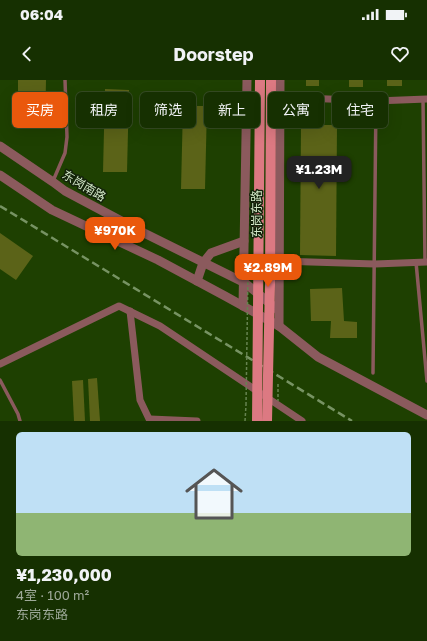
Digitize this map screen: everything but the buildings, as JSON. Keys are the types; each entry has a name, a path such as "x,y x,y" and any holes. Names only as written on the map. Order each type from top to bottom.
{"main road":[{"name":"东岗东路","path":"257,421 260,80"},
{"name":"东岗东路","path":"267,421 270,276 277,82"}],"street":[{"path":"243,306 245,283 244,241 247,82 277,82 279,92"},
{"path":"388,101 425,99"},
{"path":"279,326 280,128"},
{"name":"东岗南路","path":"0,146 65,191 203,263 245,283 278,310"},
{"path":"0,175 52,210 158,260 279,326 318,357 427,415"},
{"path":"197,281 203,263 211,253 244,241"},
{"path":"279,261 375,264 426,262"},
{"path":"0,364 119,306 160,326 302,421"},
{"path":"130,311 140,400 150,420 197,421"}],"lane":[{"path":"53,182 65,153 67,137 65,80"},
{"path":"425,99 426,262"},
{"path":"373,373 376,128"},
{"path":"416,262 427,381"},
{"path":"0,380 18,414 20,421"}],"path":[{"path":"245,421 248,273"}],"railway":[{"path":"0,206 352,421"}]}
